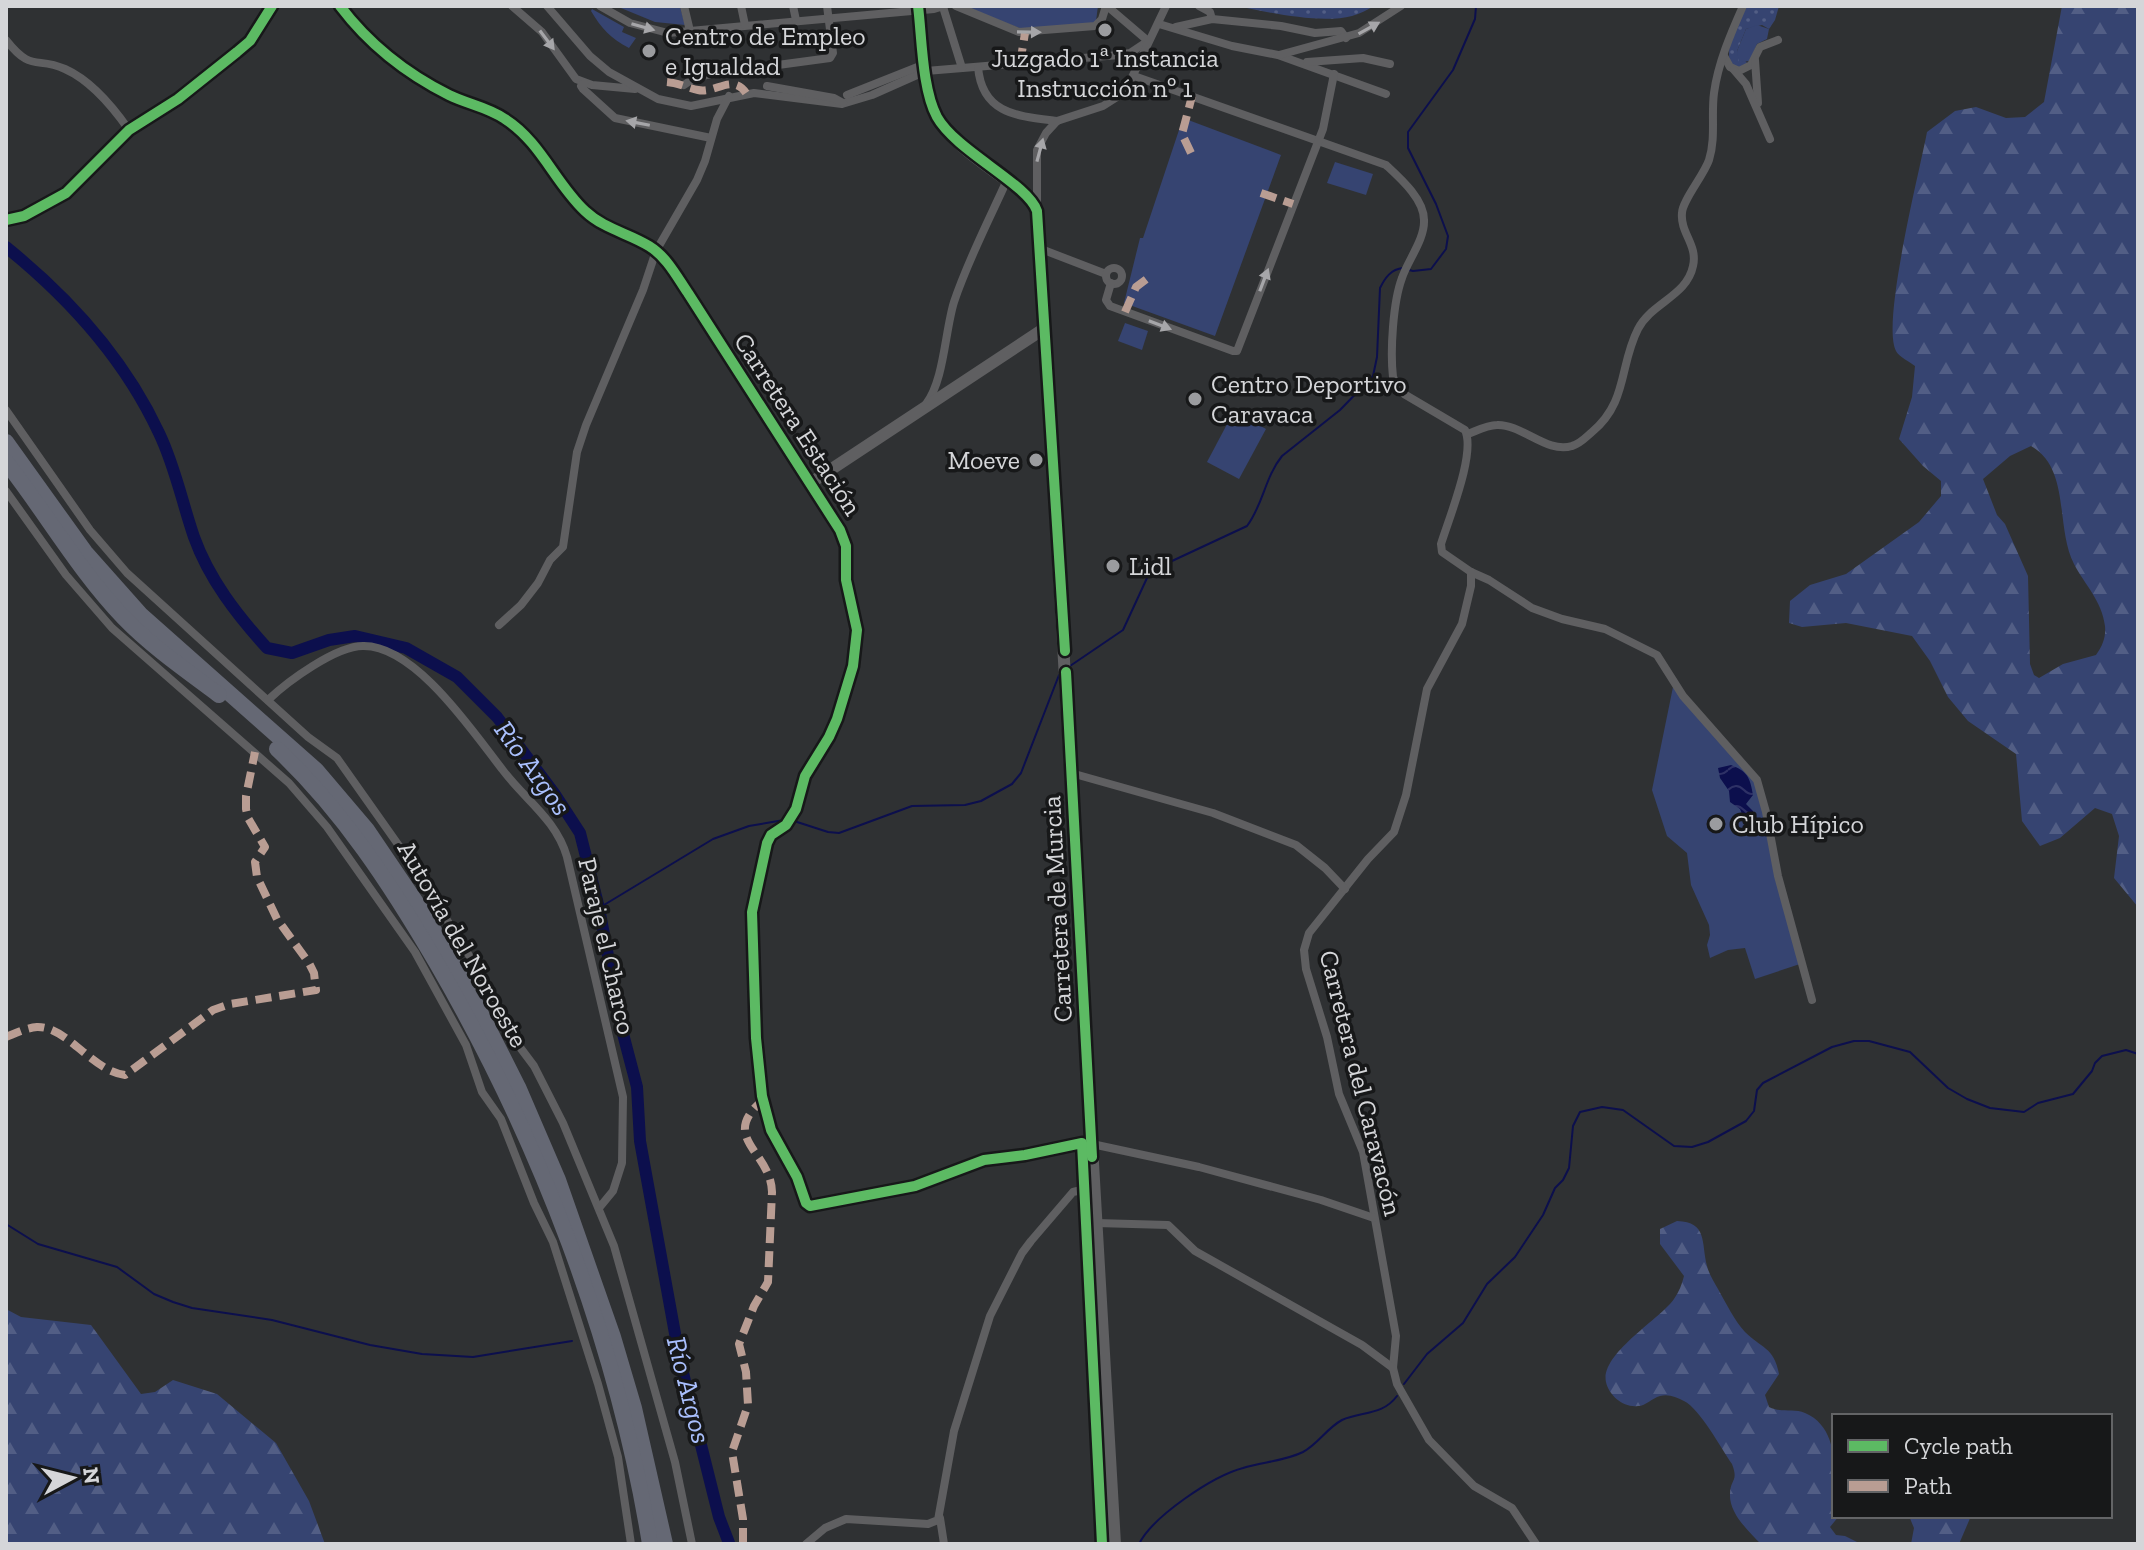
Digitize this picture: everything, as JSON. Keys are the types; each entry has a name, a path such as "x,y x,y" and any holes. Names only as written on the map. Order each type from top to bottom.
{"highway":[{"name":"Autovía del Noroeste","path":"6,442 85,552 141,615 316,770 367,830 428,920 518,1087 558,1180 634,1408 665,1544"},
{"name":"Autovía del Noroeste","path":"6,462 75,558 124,618 223,698 298,768 361,843 411,919 500,1078 547,1184 616,1392 650,1544"}],"main road":[{"path":"918,7 933,108 944,126 971,152 1022,192 1036,208"},
{"name":"Carretera de Murcia","path":"1036,208 1065,651 1087,1143 1094,1187 1115,1544"},
{"path":"812,482 1045,328"}],"street":[{"path":"6,220 24,216 60,198 129,130 178,99 250,41 272,6"},
{"name":"Carretera Estación","path":"340,6 379,49 435,88 502,117 517,127 586,212 612,230 641,241 656,251 674,272 812,482 844,538 846,580 857,639 853,666 837,719 805,776 790,820 771,835 753,903 756,1038 762,1096 771,1130 797,1177 806,1203 810,1206 915,1186 984,1160 1087,1143"},
{"path":"512,6 542,32 571,74 584,83 639,90"},
{"path":"547,6 599,64 639,90 664,101 691,106 754,93 833,104 872,95 926,68 978,67 1124,54 1148,41"},
{"path":"600,6 641,27 668,33 943,6 962,68"},
{"path":"684,6 690,31"},
{"path":"741,6 745,25"},
{"path":"793,6 796,20"},
{"path":"684,85 694,78 711,74 830,58 833,53 827,6"},
{"path":"956,6 1023,33 1091,28 1098,23 1105,8 1148,41"},
{"path":"978,67 983,93 1000,108 1018,115 1057,121 1117,99 1125,92 1166,6"},
{"path":"1199,6 1210,12 1212,19"},
{"path":"1278,55 1346,38 1370,28 1401,6"},
{"path":"1468,434 1497,425 1564,447 1580,442 1609,415 1620,394 1630,345 1642,321 1682,288 1693,267 1693,245 1684,229 1681,213 1710,157 1714,91 1743,6"},
{"path":"1171,28 1212,19 1315,33 1343,31 1346,38"},
{"path":"1159,24 1232,46 1278,55 1386,94"},
{"path":"6,40 28,61 65,69 85,82 117,113 129,130"},
{"path":"1734,70 1748,68 1760,47 1778,40"},
{"path":"1724,55 1743,79 1770,139"},
{"path":"1302,63 1363,58 1390,64"},
{"path":"1755,60 1760,114"},
{"path":"1111,283 1106,300 1110,306 1235,352 1325,119 1334,74"},
{"path":"1134,76 1386,165 1411,192 1420,206 1424,225 1402,276 1397,296 1393,377 1404,394 1468,434 1466,461 1441,544 1444,555 1532,608 1605,629 1655,653 1683,696 1757,780 1778,876 1812,1000"},
{"path":"584,83 581,86 583,89 615,118 711,138"},
{"path":"767,86 845,100"},
{"path":"499,625 521,605 550,560 563,547 577,452 656,251 697,180 729,96"},
{"path":"1036,208 1039,143 1057,121"},
{"path":"921,411 935,390 956,297 1007,180"},
{"path":"1022,192 1031,191 1035,184"},
{"path":"1041,249 1106,274"},
{"path":"1111,268 1121,271 1121,281 1111,283 1106,274 1111,268"},
{"path":"940,366 945,384 963,383"},
{"path":"6,410 90,530 127,573 308,737 337,758 443,912 513,1038 549,1093 614,1246 675,1462 692,1544"},
{"path":"6,491 66,575 112,628 289,783 327,827 415,952 466,1045 482,1092 501,1119 562,1266 618,1457 631,1544"},
{"name":"Carretera del Caravacón","path":"1471,572 1462,624 1427,689 1411,757 1406,795 1396,826 1391,837 1368,859 1309,933 1305,941 1305,959 1339,1094 1363,1152 1374,1218 1382,1244 1396,1336 1393,1368 1397,1384 1429,1440 1474,1486 1512,1508 1536,1544"},
{"name":"Paraje el Charco","path":"268,700 339,652 359,646 382,651 406,663 448,701 506,775 552,825 567,857 623,1097 620,1176 599,1208"},
{"path":"1071,773 1213,813 1296,845 1345,889"},
{"path":"1087,1143 1199,1167 1321,1200 1374,1218"},
{"path":"944,1544 940,1518 954,1431 990,1316 1031,1241 1073,1192 1094,1187"},
{"path":"1096,1223 1168,1225 1195,1251 1362,1345 1393,1368"},
{"path":"806,1544 840,1520 928,1524 940,1518"}],"green space":[{"path":"616,6 680,6 685,25 655,22"},
{"path":"961,6 1098,6 1096,21 1091,24 1022,29"},
{"path":"1238,6 1375,6 1352,16 1326,19 1295,17"},
{"path":"1747,6 1779,6 1769,29 1762,25 1746,29 1737,51 1747,63 1738,68 1731,65 1729,50"},
{"path":"2062,6 2138,6 2138,907 2114,878 2119,836 2112,814 2095,808 2060,838 2040,846 2022,821 2016,754 1968,721 1948,697 1930,661 1912,636 1846,623 1802,627 1789,623 1790,601 1810,585 1846,574 1919,522 1941,496 1941,481 1899,439 1912,397 1915,366 1897,353 1893,335 1897,279 1927,132 1955,111 1976,107 2006,118 2025,117 2044,102","holes":["2031,446 2044,456 2057,484 2068,549 2100,609 2105,630 2104,641 2096,655 2063,664 2039,678 2034,675 2030,664 2028,576 2005,524 1997,515 1983,479 2010,456"]},
{"path":"592,9 624,27 622,32 636,38 629,48 607,32"},
{"path":"1757,25 1769,29 1767,39 1757,44 1750,61 1739,62 1737,51 1746,29"},
{"path":"1183,118 1281,155 1215,336 1124,303 1140,238 1143,238"},
{"path":"1335,162 1373,174 1366,195 1327,183"},
{"path":"1125,323 1148,331 1142,350 1118,341"},
{"path":"1234,411 1266,429 1239,479 1207,462"},
{"name":"Club Hípico","path":"1673,687 1757,780 1803,963 1755,979 1745,948 1728,950 1710,958 1707,945 1709,925 1691,885 1687,853 1667,836 1652,790"},
{"path":"1677,1221 1687,1222 1699,1230 1709,1272 1730,1311 1745,1332 1766,1349 1777,1365 1779,1374 1765,1395 1769,1407 1805,1413 1826,1431 1832,1449 1832,1518 1837,1518 1830,1527 1836,1535 1861,1544 1761,1544 1733,1508 1730,1494 1734,1477 1732,1464 1690,1405 1666,1395 1641,1406 1633,1406 1618,1400 1610,1392 1606,1382 1612,1360 1667,1307 1676,1296 1684,1276 1660,1244 1660,1229"},
{"path":"6,1309 21,1317 91,1325 141,1394 155,1392 173,1380 217,1394 276,1443 309,1501 325,1544 6,1544"},
{"path":"1910,1518 1970,1518 1959,1544 1911,1544 1914,1528"}],"water":[{"path":"1731,765 1744,772 1751,784 1753,795 1746,804 1753,811 1749,821 1745,821 1740,809 1730,802 1729,791 1720,778 1718,768"}],"waterway":[{"path":"1409,270 1431,269 1446,249 1448,236 1408,148 1408,132 1453,70 1475,19 1476,6"},
{"name":"Río Argos","path":"6,247 73,309 129,380 165,446 200,552 216,582 267,648 292,653 329,640 355,636 406,648 457,677 497,717 580,833 637,1087 640,1141 680,1361 719,1517 729,1543"},
{"path":"1070,666 1123,630 1147,578 1157,568 1247,526 1282,456 1340,410 1373,376 1377,357 1380,288 1389,275 1403,268"},
{"path":"794,821 839,833 912,806 965,805 981,801 1012,784 1021,773 1059,675"},
{"path":"599,908 713,839 749,826 784,820"},
{"path":"1404,1384 1427,1354 1463,1323 1487,1284 1515,1257 1543,1215 1555,1188 1569,1168 1573,1126 1580,1112 1602,1107 1623,1110 1674,1146 1692,1147 1708,1142 1746,1121 1754,1111 1757,1090 1763,1083 1832,1047 1854,1041 1869,1041 1910,1052 1948,1088 1967,1099 1990,1108 2024,1112 2038,1103 2073,1094 2102,1056 2126,1050 2138,1054"},
{"path":"6,1224 38,1244 117,1267 154,1294 173,1302 192,1308 272,1320 370,1345 422,1354 473,1357 572,1341"},
{"path":"1139,1544 1170,1510 1216,1479 1230,1472 1303,1452 1342,1420 1385,1407 1397,1396"}],"marked path":[{"path":"1020,64 1025,33"},
{"path":"667,82 698,90 730,84 741,87 746,93"},
{"path":"1191,153 1182,134 1192,96"},
{"path":"1261,193 1293,204"},
{"path":"1125,312 1136,287 1152,275"},
{"path":"6,1037 37,1027 48,1029 102,1066 125,1075 213,1010 230,1004 316,990 309,963 277,919 257,877 255,862 265,847 246,809 255,752"},
{"path":"743,1544 743,1519 732,1452 748,1405 746,1372 739,1344 754,1306 768,1282 772,1192 764,1166 750,1145 745,1125 750,1113 763,1100"}],"cycle path":[{"path":"6,220 24,216 66,193 129,130 178,99 250,41 272,6"},
{"path":"340,6 363,33 403,67 449,95 498,115 518,128 585,211 600,222 649,246 661,256 840,530 846,546 846,580 857,630 853,666 837,719 805,776 796,809 786,825 771,835 767,843 752,912 756,1038 762,1096 771,1130 810,1206 915,1186 984,1160 1082,1143 1102,1544"},
{"path":"918,6 925,78 937,117 959,142 1020,190 1037,211 1065,651"},
{"path":"1066,672 1092,1157"}],"place":[{"name":"Juzgado 1ª Instancia Instrucción nº 1","path":"1105,30"},
{"name":"Centro de Empleo e Igualdad","path":"649,51"},
{"name":"Centro Deportivo Caravaca","path":"1195,399"},
{"name":"Moeve","path":"1036,460"},
{"name":"Lidl","path":"1113,566"},
{"name":"Club Hípico","path":"1716,824"}]}
